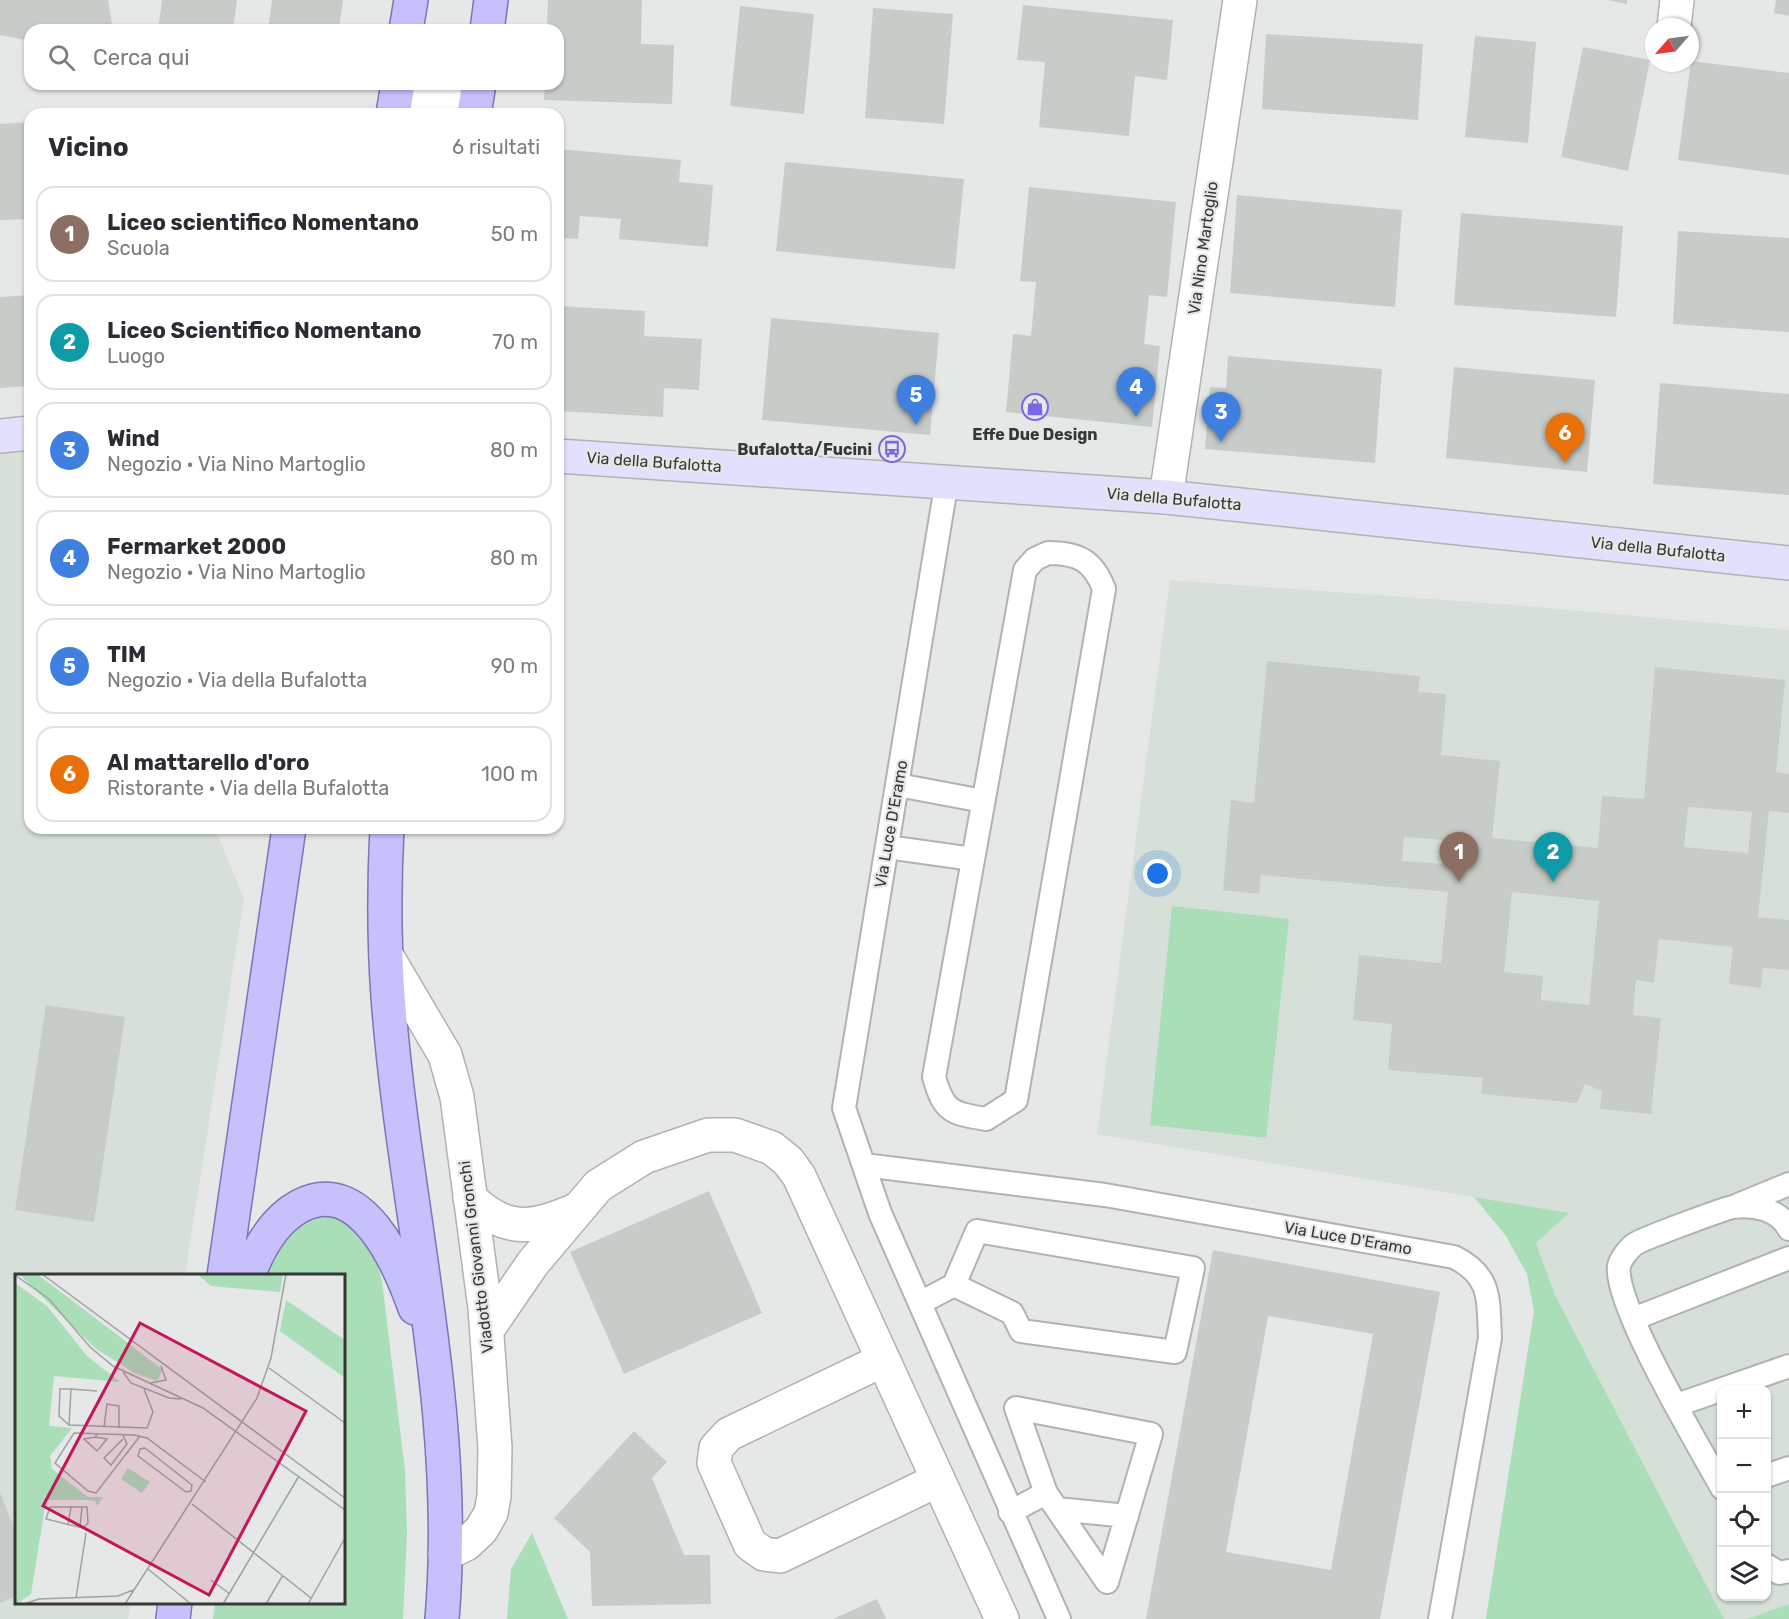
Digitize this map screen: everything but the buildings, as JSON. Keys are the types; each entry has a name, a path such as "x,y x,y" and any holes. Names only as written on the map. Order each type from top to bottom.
{"main road":[{"path":"407,24 411,0"},
{"path":"488,24 491,0"},
{"path":"224,1274 288,834"},
{"path":"387,834 386,955 392,1035 439,1406 445,1485 442,1619"},
{"path":"249,1274 274,1227 291,1211 317,1199 330,1199 356,1210 390,1250 406,1282 430,1359 439,1406"},
{"path":"173,1619 176,1604"}],"street":[{"name":"Via Nino Martoglio","path":"1166,497 1240,0"},
{"path":"1675,18 1677,0"},
{"path":"396,98 476,102"},
{"path":"0,436 24,434"},
{"name":"Via della Bufalotta","path":"564,456 947,480 1166,497 1789,563"},
{"name":"Viadotto Giovanni Gronchi","path":"386,955 445,1055 457,1096 487,1330 495,1448 491,1513 481,1530 466,1544 445,1554"},
{"path":"487,1330 533,1263 579,1208 598,1186 624,1167 644,1157 708,1135 735,1135 772,1148 788,1161 799,1176 1002,1619"},
{"path":"470,1198 494,1218 514,1225 532,1226 555,1220 579,1208"},
{"path":"883,1360 729,1434 716,1449 714,1463 750,1544 764,1554 780,1556 938,1480"}],"lane":[{"name":"Via Luce D'Eramo","path":"947,480 844,1108 880,1213 1059,1619"},
{"path":"1048,553 1068,553 1087,562 1098,573 1104,589 1016,1100 986,1119 961,1115 941,1102 934,1077 973,859 1025,570 1035,559 1048,553"},
{"path":"898,785 983,801"},
{"path":"886,847 973,859"},
{"name":"Via Luce D'Eramo","path":"864,1165 1105,1195 1454,1257 1473,1267 1488,1294 1490,1338 1440,1619"},
{"path":"1717,1479 1633,1319 1619,1283 1619,1263 1635,1244 1789,1184"},
{"path":"1732,1207 1755,1207 1773,1212 1789,1226"},
{"path":"920,1304 954,1285 977,1231 1193,1268 1175,1352 1022,1331 1012,1313 954,1285"},
{"path":"1633,1319 1789,1258"},
{"path":"1677,1405 1789,1366"},
{"path":"1016,1408 1151,1434 1107,1582 1051,1501 1016,1408"},
{"path":"1771,1475 1789,1468"},
{"path":"1010,1512 1051,1501 1126,1516"},
{"path":"1771,1568 1779,1573 1789,1571"}],"shaded area":[{"path":"24,451 24,834 217,834 244,899 185,1274 15,1274 15,1604 131,1604 128,1619 0,1619 0,452"},
{"path":"1170,580 1526,606 1789,630 1789,1604 1747,1619 1724,1619 1555,1295 1536,1243 1569,1213 1097,1134"}],"green space":[{"path":"1172,906 1289,919 1266,1138 1150,1125"},
{"path":"1474,1197 1569,1213 1536,1243 1555,1295 1724,1619 1486,1619 1534,1311 1527,1274 1506,1236"},
{"path":"332,1214 351,1224 371,1249 382,1281 405,1471 407,1533 403,1619 213,1619 215,1604 345,1604 345,1274 264,1274 274,1243 315,1215"},
{"path":"532,1533 568,1619 507,1619 511,1569"},
{"path":"1789,1604 1789,1619 1747,1619"}],"place":[{"name":"Effe Due Design","path":"1035,407"},
{"name":"Fermarket 2000","path":"1136,417"},
{"name":"TIM","path":"916,425"},
{"name":"Wind","path":"1221,442"},
{"name":"Bufalotta/Fucini","path":"892,449"},
{"name":"Al mattarello d'oro","path":"1565,463"},
{"name":"Liceo scientifico Nomentano","path":"1459,882"},
{"name":"Liceo Scientifico Nomentano","path":"1553,882"}]}
